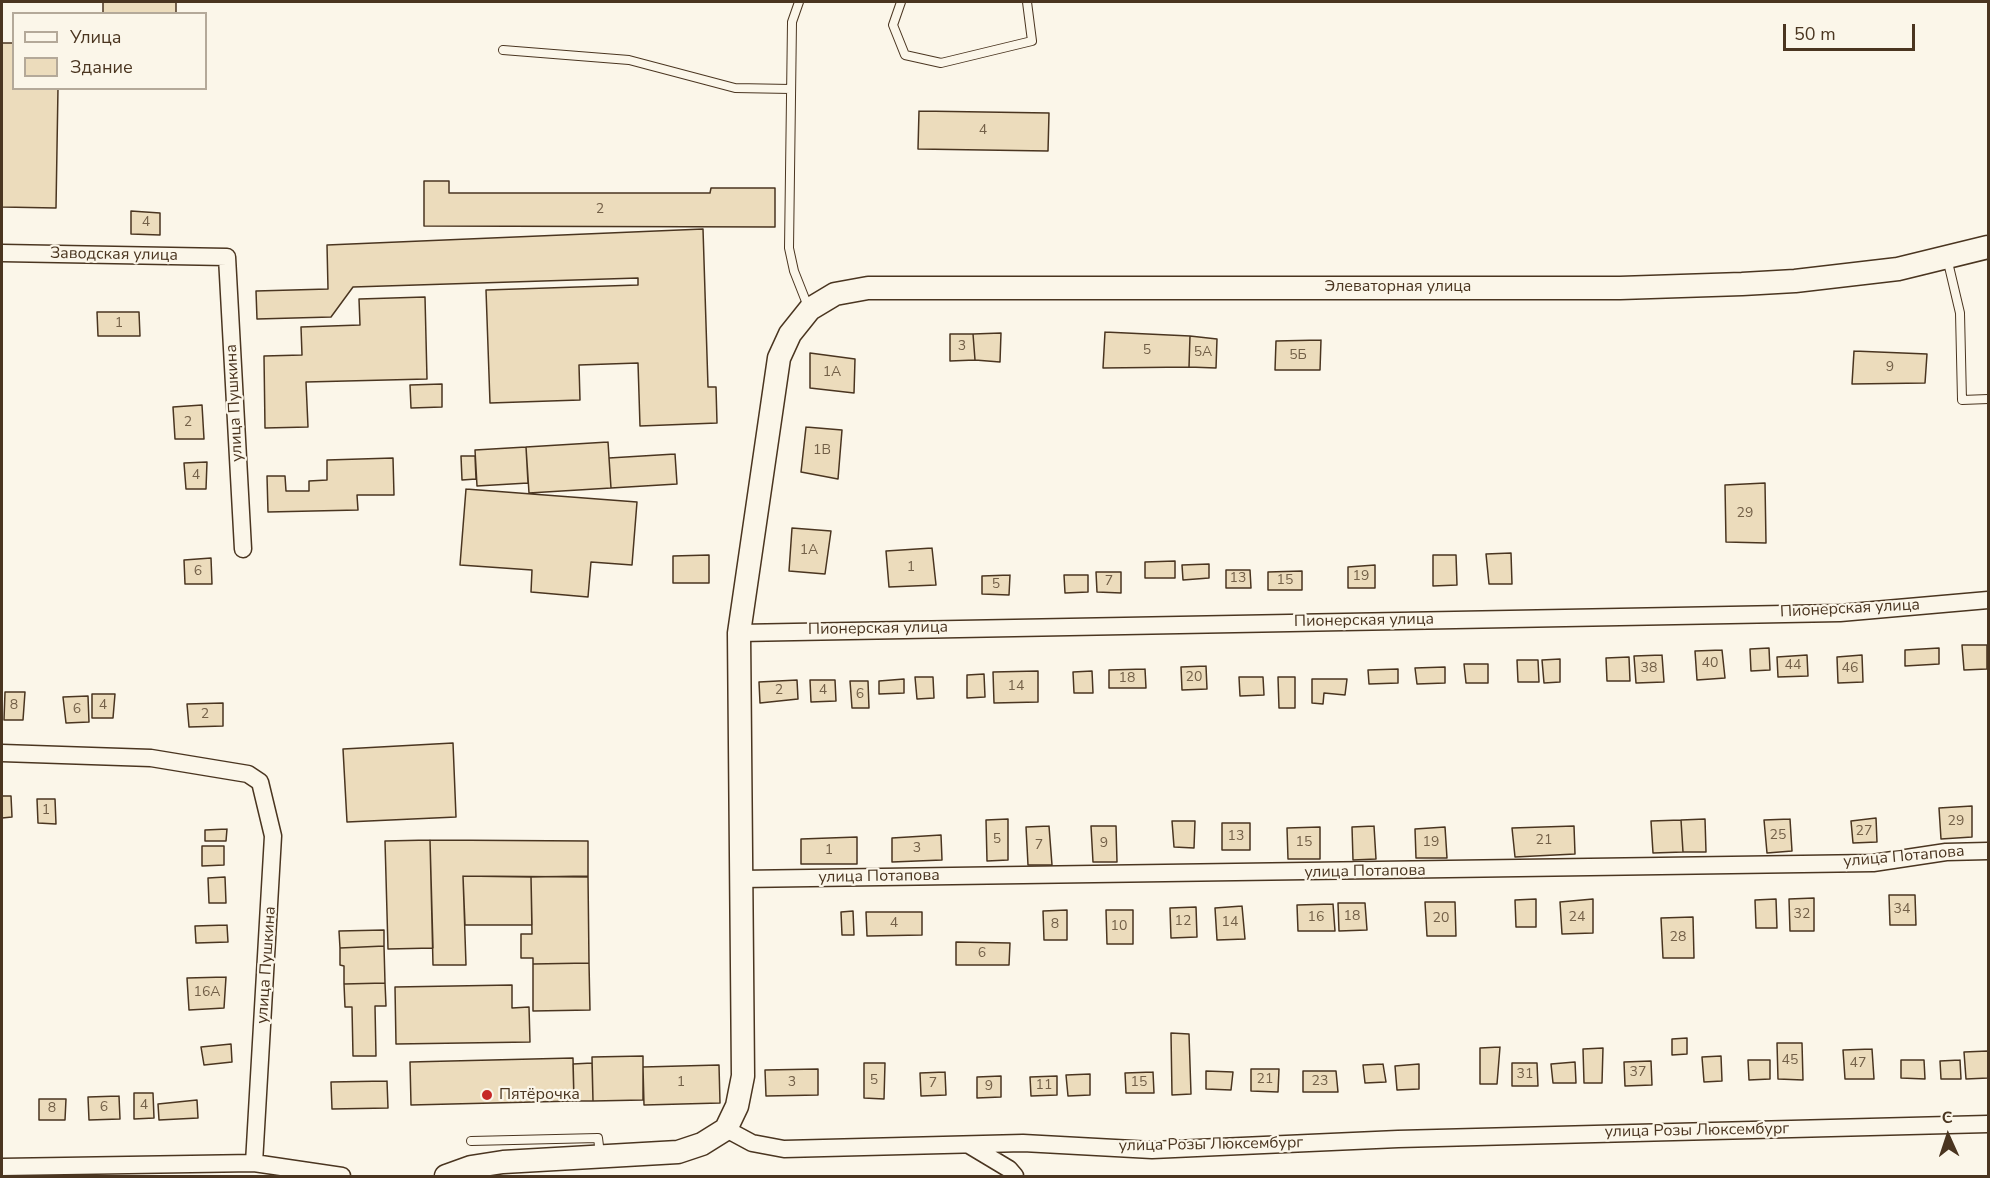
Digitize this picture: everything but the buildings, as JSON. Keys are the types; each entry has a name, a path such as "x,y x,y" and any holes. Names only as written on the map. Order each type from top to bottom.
{"main road":[{"name":"Элеваторная улица","path":"810,309 835,294 868,288 1676,287 1849,276 1989,247"},
{"path":"446,1176 471,1167 503,1162 678,1152 702,1144 726,1129 737,1106 743,1076 739,633 779,358 790,334 810,309"}],"street":[{"name":"Заводская улица","path":"2,253 227,257"},
{"name":"улица Пушкина","path":"227,257 243,549"},
{"name":"Пионерская улица","path":"739,633 1840,613 1989,600"},
{"name":"улица Пушкина","path":"2,753 151,758 248,774 260,782 273,836 254,1163"},
{"name":"улица Потапова","path":"740,879 1861,863 1946,852 1989,850"},
{"name":"улица Розы Люксембург","path":"726,1129 752,1143 784,1149 1023,1143 1152,1150 1398,1139 1989,1124"},
{"path":"969,1144 1009,1169 1015,1176"},
{"path":"2,1167 254,1163 342,1176"},
{"path":"297,1168 316,1176"}],"lane":[{"path":"799,2 792,22 789,248 794,271 810,309"},
{"path":"901,2 893,25 905,55 941,63 1032,41 1027,2"},
{"path":"502,50 629,60 735,88 791,89"},
{"path":"1947,257 1960,313 1962,400 1989,399"},
{"path":"471,1141 598,1138 600,1158"}],"place":[{"name":"Пятёрочка","path":"487,1095"}]}
